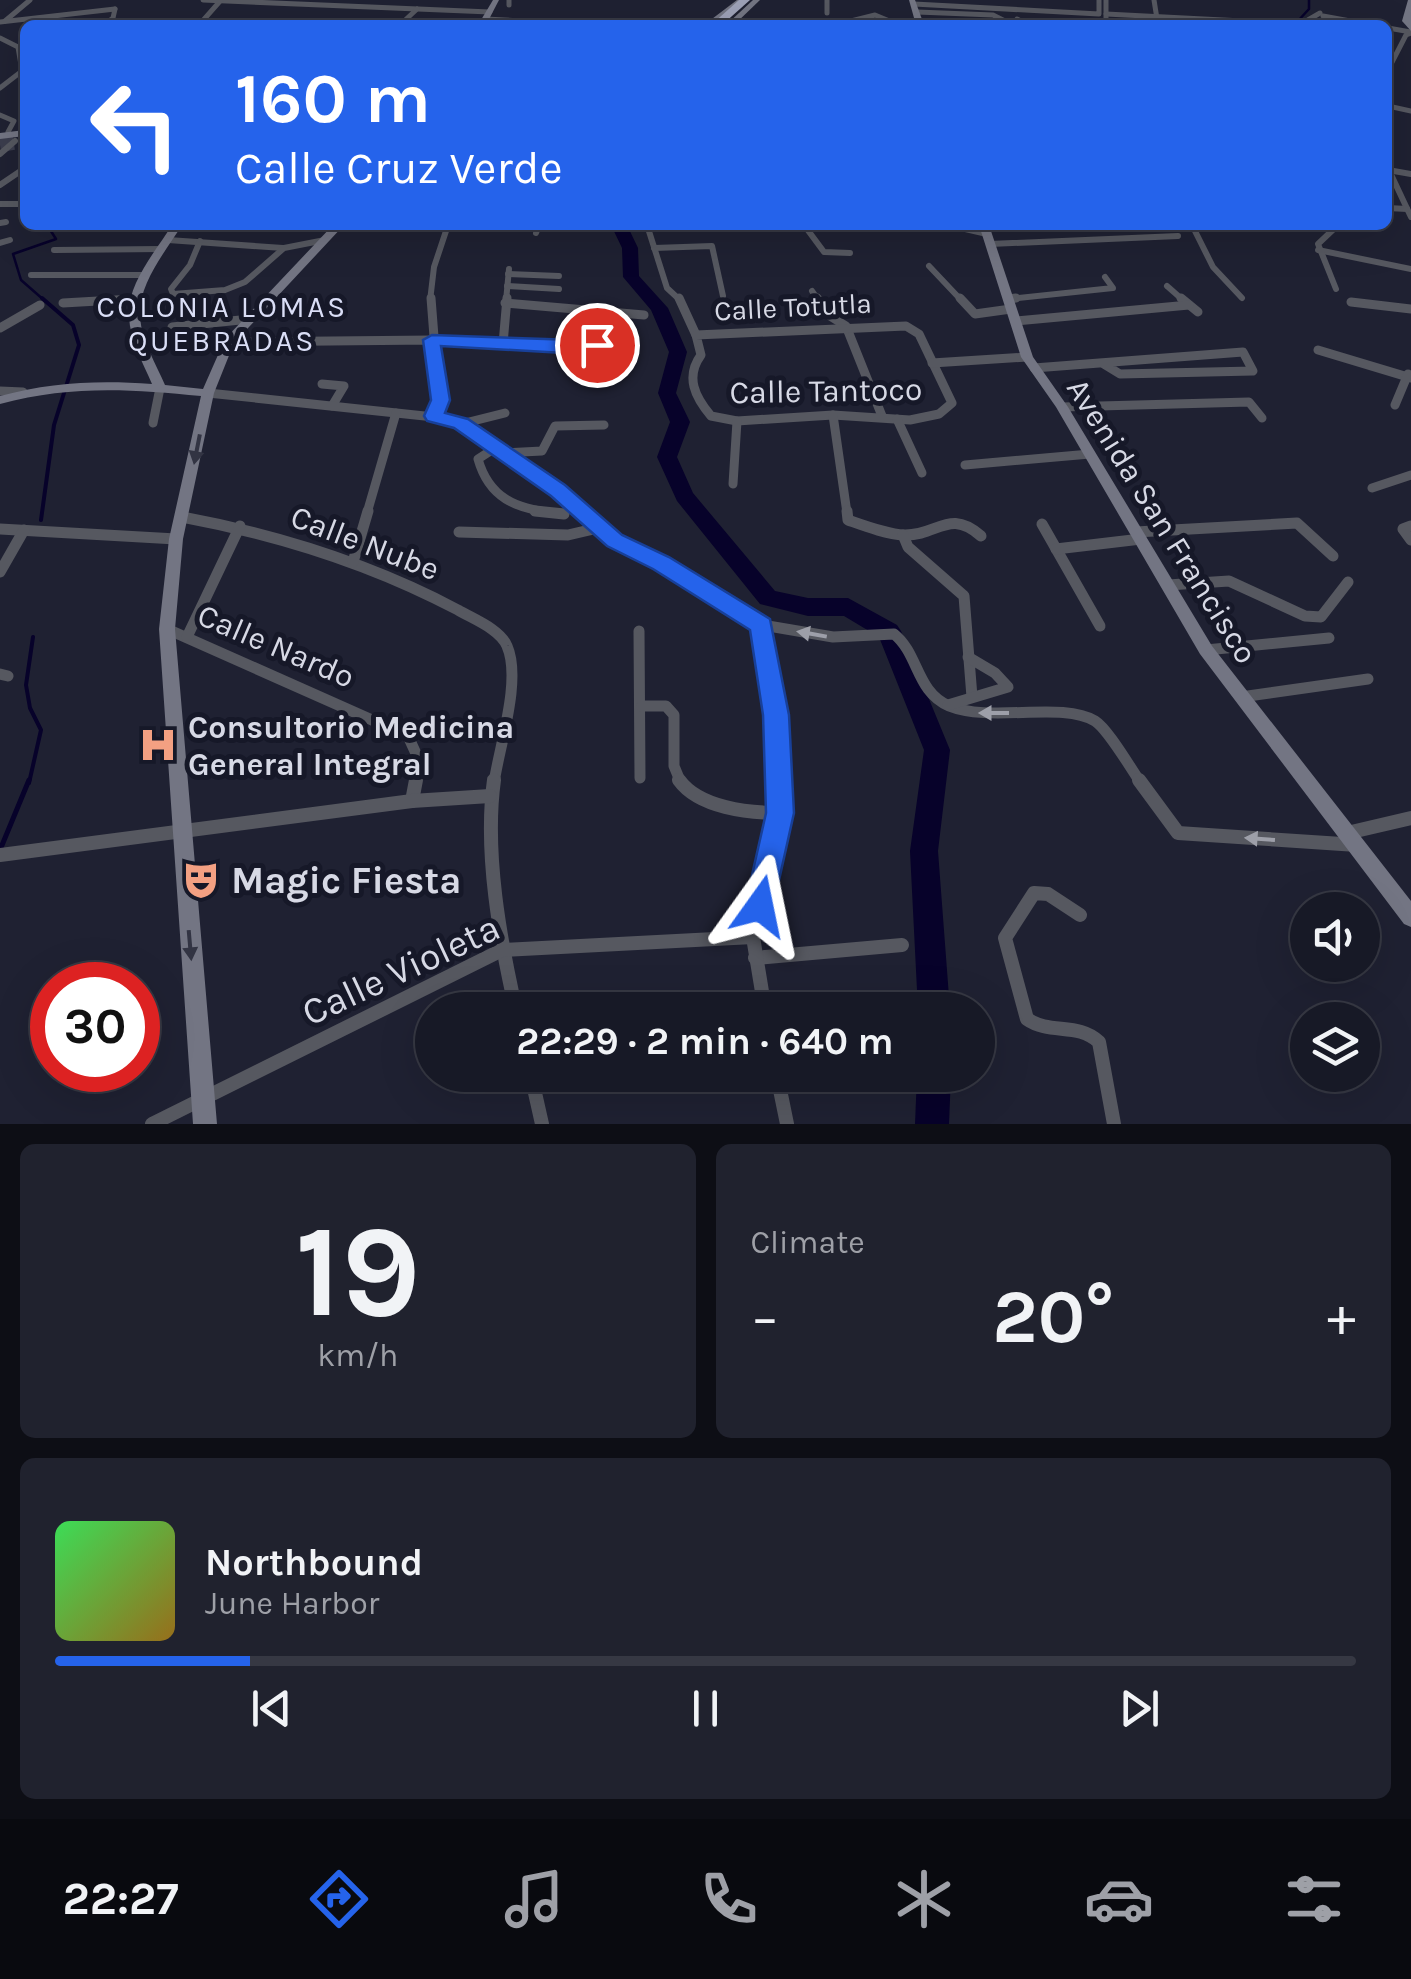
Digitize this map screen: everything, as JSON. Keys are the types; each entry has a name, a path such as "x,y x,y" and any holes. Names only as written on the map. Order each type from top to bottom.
{"highway":[{"path":"723,20 749,0"},
{"path":"723,20 749,0"}],"street":[{"path":"2,22 30,0"},
{"path":"203,0 314,2 416,9 486,19 496,0"},
{"path":"203,20 220,0"},
{"path":"826,13 827,0"},
{"path":"1102,0 1104,20"},
{"path":"1154,0 1156,20"},
{"path":"1392,58 1411,31 1406,20 1411,1"},
{"path":"1319,2 1322,15"},
{"path":"914,5 1220,20"},
{"path":"914,5 993,15 1002,20"},
{"path":"2,22 115,9 110,20"},
{"path":"405,20 416,9"},
{"path":"1017,19 1021,9"},
{"path":"1311,20 1322,15 1347,20"},
{"path":"858,20 876,16 886,20"},
{"path":"0,115 15,125 12,148 0,154"},
{"path":"1392,178 1409,213"},
{"path":"153,423 160,388 134,328 133,299 174,230"},
{"path":"205,1124 167,629 176,539 208,392 229,342 334,230"},
{"path":"434,416 440,400 432,340 430,278 446,230"},
{"path":"649,230 666,288 683,298 696,334"},
{"path":"808,230 824,252 850,253"},
{"path":"1195,230 1214,267 1242,298"},
{"path":"1331,230 1323,236 1318,250 1336,288"},
{"path":"987,234 1178,236"},
{"name":"Avenida San Francisco","path":"987,234 1011,310 1037,364 1134,537 1206,650 1411,917"},
{"path":"0,243 10,240"},
{"path":"200,240 190,264 171,290 173,294 225,290 245,282 284,248"},
{"path":"54,250 200,240 284,248 324,240"},
{"path":"654,248 712,246 724,296"},
{"path":"1318,250 1411,269"},
{"path":"929,266 975,314 1189,304"},
{"path":"503,344 509,271 560,276"},
{"path":"31,275 146,275"},
{"path":"1011,310 1113,288 1106,277"},
{"path":"507,286 559,289"},
{"path":"1167,286 1198,312"},
{"path":"812,291 830,316 846,326 882,416"},
{"path":"62,303 133,299"},
{"path":"1352,302 1411,310"},
{"path":"505,303 644,315"},
{"path":"0,328 40,305"},
{"path":"181,348 172,327 250,319"},
{"name":"Calle Totutla","path":"696,334 906,326 919,334 932,362"},
{"name":"Calle Tantoco","path":"696,334 702,355 690,374 712,416 736,421 833,416 927,419 948,410 952,402 932,362"},
{"path":"229,342 432,340 564,348 630,343"},
{"path":"1318,350 1409,377 1395,405"},
{"path":"932,362 1102,363 1243,352 1254,370 1120,374 1102,363"},
{"path":"0,391 136,384 434,416 461,424 558,490 598,528 762,625 833,637 894,634 903,641 927,691 947,705 976,713 1068,714 1096,721 1178,833 1352,839 1411,818"},
{"path":"322,384 344,386 332,406"},
{"path":"0,400 24,392"},
{"path":"1062,406 1248,402 1262,418"},
{"path":"461,424 505,412"},
{"path":"353,562 396,413"},
{"path":"833,416 848,520 902,536 957,521 969,523 981,536"},
{"path":"898,419 922,473"},
{"path":"732,484 736,421"},
{"path":"564,514 526,511 505,501 482,480 478,458 500,450 542,451 555,426 562,423 604,425"},
{"path":"965,464 1090,454"},
{"path":"1372,488 1411,476"},
{"name":"Calle Nube","path":"182,517 240,526 400,579 487,626 507,644 511,676 490,796 502,950 512,992"},
{"path":"1056,549 1134,537 1297,523 1333,556"},
{"path":"1042,524 1100,626"},
{"path":"187,636 240,526"},
{"path":"1411,526 1403,529 1411,540"},
{"path":"459,532 568,535 598,528"},
{"path":"0,529 176,539"},
{"path":"0,572 24,530"},
{"path":"902,536 908,547 964,596 972,697"},
{"path":"1168,585 1229,582 1304,616 1321,617 1348,582"},
{"path":"762,625 776,715 780,813 754,937 762,992"},
{"name":"Calle Nardo","path":"167,629 408,736 416,744 418,754 412,801"},
{"path":"638,631 640,778"},
{"path":"1206,650 1329,638"},
{"path":"947,705 1008,687 968,657"},
{"path":"1241,697 1368,678"},
{"path":"642,706 666,706 674,714 675,774 687,792 710,803 780,813"},
{"path":"6,854 412,801 490,796"},
{"path":"1080,915 1048,894 1034,894 1016,917 1006,941 1026,1019 1045,1030 1082,1029 1099,1042 1114,1124"},
{"name":"Calle Violeta","path":"152,1124 502,950 754,937"},
{"path":"756,958 902,945"},
{"path":"534,1092 542,1124"},
{"path":"781,1092 787,1124"}],"waterway":[{"path":"1299,20 1309,9 1309,0"},
{"path":"45,301 21,280 13,254 56,239 50,230"},
{"path":"621,230 630,248 631,277 659,308 678,352 667,393 680,422 667,457 684,496 768,598 808,607 848,607 889,631 937,750 924,851 933,992"},
{"path":"41,520 54,425 79,345 73,325 42,298"},
{"path":"29,783 41,730 30,708 26,685 33,637"},
{"path":"0,850 29,780"},
{"path":"932,1124 933,1092"}],"tunnel":[{"path":"0,145 20,142"}],"place":[{"name":"Consultorio Medicina General Integral","path":"158,745"},
{"name":"Magic Fiesta","path":"201,880"}],"district":[{"name":"COLONIA LOMAS QUEBRADAS","path":"222,324"}],"route":[{"path":"597,345 564,348 432,340 440,400 434,416 461,424 558,490 614,541 661,563 762,625 776,715 780,813 760,906"}]}
